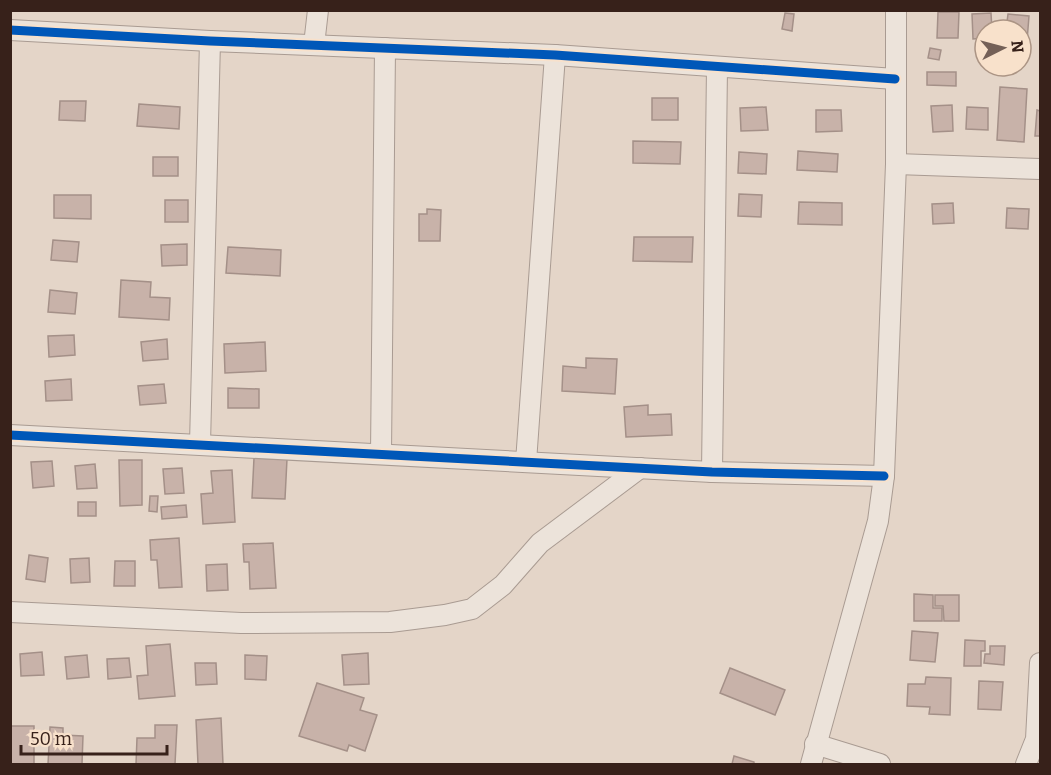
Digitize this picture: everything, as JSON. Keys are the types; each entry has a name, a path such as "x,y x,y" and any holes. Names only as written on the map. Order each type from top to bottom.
{"street":[{"path":"314,45 318,10"},
{"path":"811,765 878,521 884,476 896,164 897,10"},
{"path":"10,30 210,41 555,55 895,79"},
{"path":"200,444 210,41"},
{"path":"381,454 385,48"},
{"path":"526,462 555,55"},
{"path":"712,472 717,67"},
{"path":"896,164 1041,168"},
{"path":"10,435 712,472 884,476"},
{"path":"10,612 241,623 390,622 472,609 503,585 540,543 640,468"},
{"path":"1026,765 1038,739 1041,663"},
{"path":"815,744 880,765"}],"building":[{"path":"938,12 959,12 958,38 937,38"},
{"path":"785,13 794,14 792,31 782,29"},
{"path":"991,13 991,18 973,18 973,39 972,14"},
{"path":"1008,14 1029,16 1029,18 1008,18"},
{"path":"930,48 941,50 939,60 928,58"},
{"path":"927,72 956,72 956,86 927,85"},
{"path":"1000,87 1027,89 1024,142 997,140"},
{"path":"652,98 678,98 678,120 652,120"},
{"path":"60,101 86,101 85,121 59,120"},
{"path":"139,104 180,107 179,129 137,126"},
{"path":"952,105 953,131 933,132 931,106"},
{"path":"766,107 768,130 741,131 740,108"},
{"path":"967,107 988,108 988,130 966,129"},
{"path":"816,110 841,110 842,131 816,132"},
{"path":"1037,110 1040,111 1040,136 1035,136"},
{"path":"633,141 681,142 680,164 633,163"},
{"path":"798,151 838,154 837,172 797,170"},
{"path":"739,152 767,154 766,174 738,173"},
{"path":"153,157 178,157 178,176 153,176"},
{"path":"739,194 762,195 761,217 738,216"},
{"path":"54,195 91,195 91,219 54,218"},
{"path":"165,200 188,200 188,222 165,222"},
{"path":"799,202 842,203 842,225 798,224"},
{"path":"953,203 954,223 933,224 932,204"},
{"path":"1007,208 1029,209 1028,229 1006,228"},
{"path":"427,209 441,210 440,241 419,241 419,214 427,214"},
{"path":"634,237 693,237 692,262 633,261"},
{"path":"53,240 79,242 77,262 51,260"},
{"path":"187,244 187,265 162,266 161,245"},
{"path":"228,247 281,250 280,276 226,273"},
{"path":"121,280 151,282 150,297 170,298 169,320 119,317"},
{"path":"50,290 77,293 75,314 48,312"},
{"path":"74,335 75,355 49,357 48,336"},
{"path":"167,339 168,359 143,361 141,342"},
{"path":"265,342 266,371 225,373 224,344"},
{"path":"586,358 617,359 615,394 562,391 563,366 586,368"},
{"path":"71,379 72,400 46,401 45,381"},
{"path":"164,384 166,403 140,405 138,386"},
{"path":"228,388 259,389 259,408 228,408"},
{"path":"648,405 648,415 671,414 672,435 626,437 624,407"},
{"path":"254,458 287,459 285,499 252,498"},
{"path":"119,460 142,460 142,505 120,506"},
{"path":"52,461 54,486 33,488 31,462"},
{"path":"95,464 97,488 77,489 75,466"},
{"path":"182,468 184,493 165,494 163,469"},
{"path":"232,470 235,522 203,524 201,494 213,493 211,471"},
{"path":"150,496 158,496 157,512 149,511"},
{"path":"78,502 96,502 96,516 78,516"},
{"path":"186,505 187,517 162,519 161,507"},
{"path":"179,538 182,587 159,588 157,560 151,560 150,540"},
{"path":"273,543 276,588 250,589 249,562 244,562 243,544"},
{"path":"29,555 48,558 45,582 26,579"},
{"path":"89,558 90,582 71,583 70,559"},
{"path":"115,561 135,561 135,586 114,586"},
{"path":"227,564 228,590 207,591 206,565"},
{"path":"914,594 933,595 933,608 942,608 942,621 914,621"},
{"path":"935,595 959,595 959,621 944,621 943,606 935,606"},
{"path":"912,631 938,633 935,662 910,660"},
{"path":"965,640 985,641 985,651 981,651 981,666 964,666"},
{"path":"170,644 175,696 139,699 137,676 148,675 146,646"},
{"path":"990,646 1005,646 1004,665 984,663 985,654 990,654"},
{"path":"42,652 44,675 21,676 20,654"},
{"path":"368,653 369,684 344,685 342,655"},
{"path":"87,655 89,677 67,679 65,657"},
{"path":"245,655 267,656 266,680 245,679"},
{"path":"129,658 131,677 108,679 107,659"},
{"path":"195,663 216,663 217,684 196,685"},
{"path":"730,668 785,690 775,715 720,693"},
{"path":"926,677 951,678 950,715 929,714 930,707 907,706 908,684 925,684"},
{"path":"979,681 1003,682 1001,710 978,709"},
{"path":"317,683 364,698 360,710 377,715 365,751 349,745 347,751 299,736"},
{"path":"221,718 223,764 198,764 196,720"},
{"path":"155,725 177,725 175,764 136,764 137,738 155,738"},
{"path":"10,726 34,726 34,764 11,764"},
{"path":"50,727 63,728 63,735 83,736 82,764 48,764"},
{"path":"734,756 754,762 754,764 732,764"}],"cycle path":[{"path":"10,30 210,41 555,55 895,79"},
{"path":"10,435 712,472 884,476"}]}
